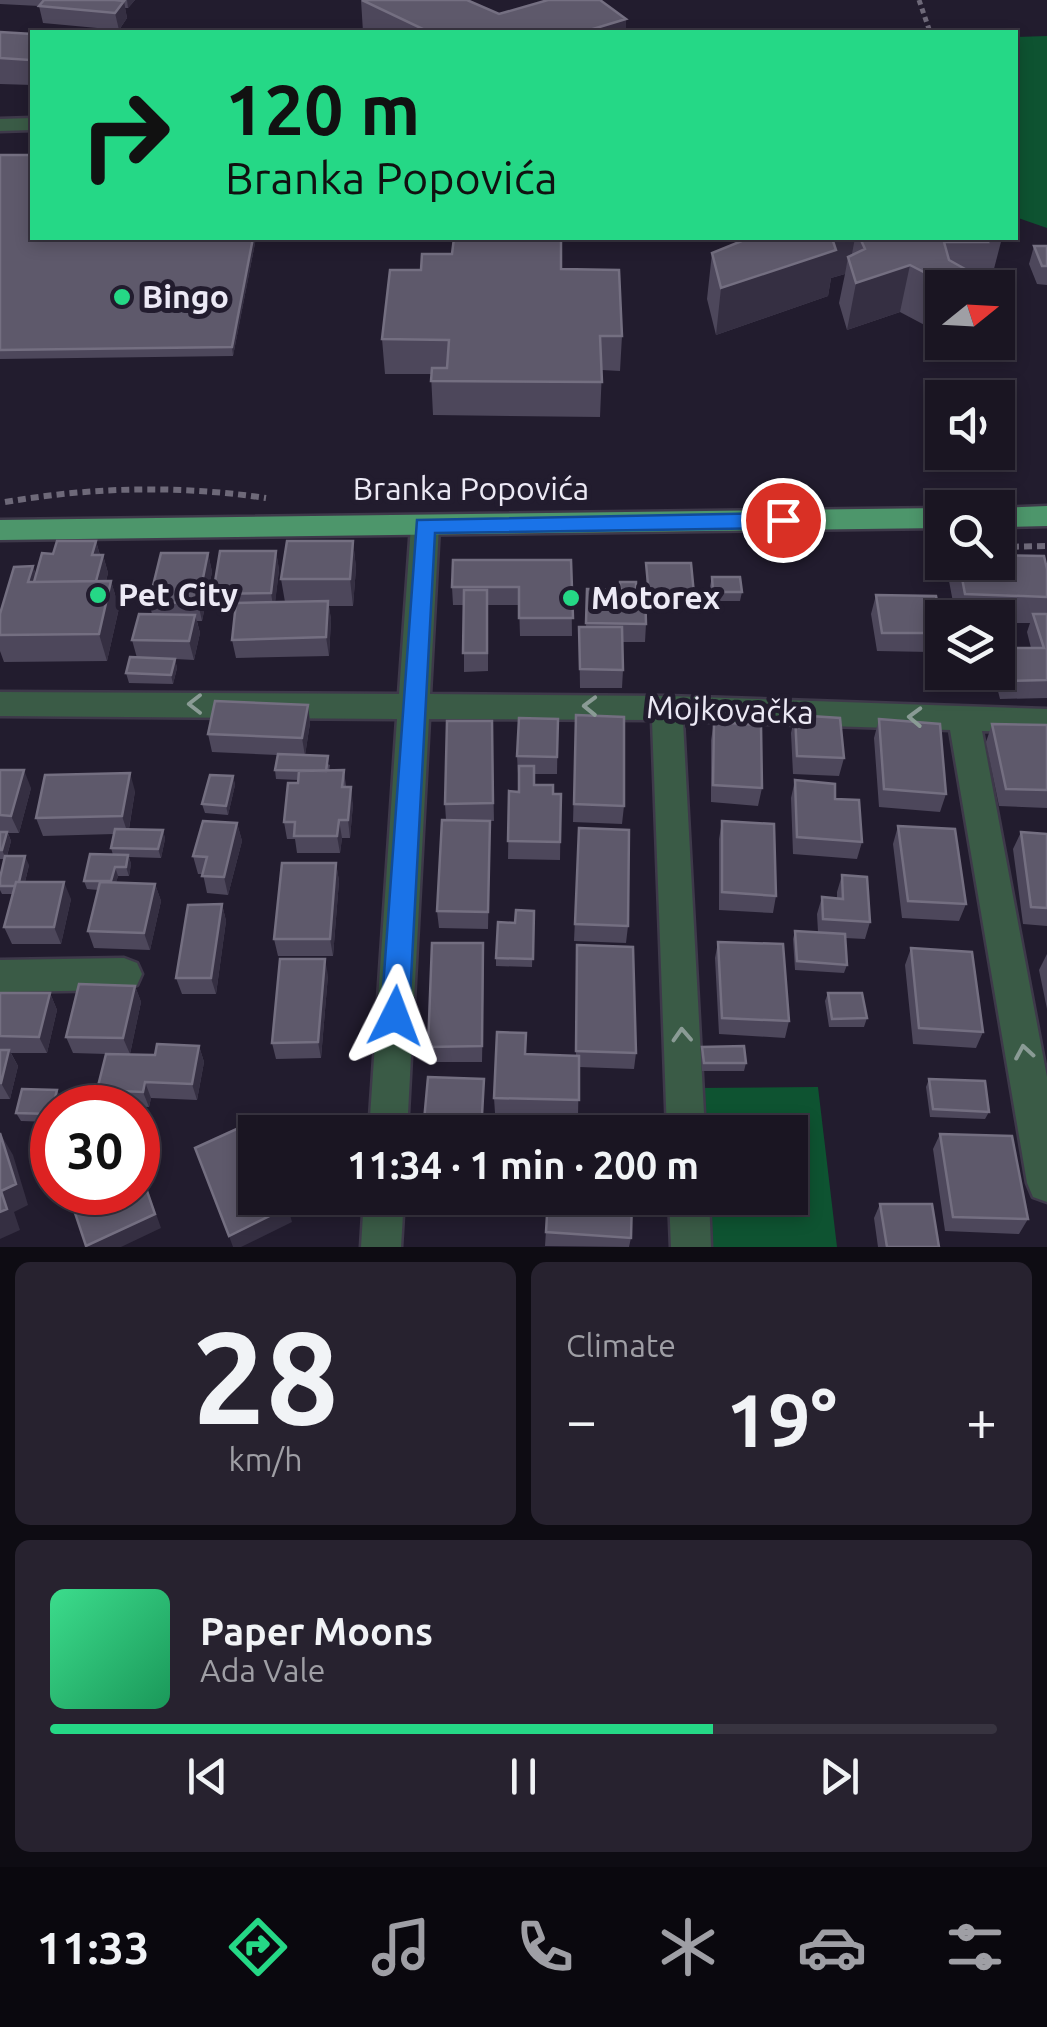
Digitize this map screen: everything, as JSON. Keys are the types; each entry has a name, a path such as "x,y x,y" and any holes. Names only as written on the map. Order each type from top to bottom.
{"main road":[{"path":"1015,517 1047,516"},
{"name":"Branka Popovića","path":"0,530 925,518"}],"street":[{"path":"0,124 30,124"},
{"path":"389,1115 425,526"},
{"name":"Mojkovačka","path":"0,704 667,708 1047,721"},
{"path":"667,708 685,1115"},
{"path":"964,719 1047,1183"},
{"path":"0,976 124,974"},
{"path":"381,1247 383,1215"},
{"path":"690,1215 691,1247"}],"path":[{"path":"920,0 929,30"},
{"path":"1015,546 1047,546"}],"green space":[{"path":"1047,36 1047,228 1018,218 1018,37"},
{"path":"818,1087 837,1247 706,1247 704,1215 808,1215 808,1115 698,1115 696,1088"}],"building":[{"path":"44,0 124,1 115,13 39,6"},
{"path":"362,0 467,0 499,14 548,0 600,0 626,19 590,30 425,30"},
{"path":"0,32 30,34 30,60 0,58"},
{"name":"Bingo","path":"0,155 30,155 30,240 253,240 232,347 0,350"},
{"path":"454,240 561,240 561,269 619,270 622,336 600,336 602,382 431,381 432,368 447,368 449,340 382,339 390,270 421,270 422,254 452,254"},
{"path":"744,240 833,240 836,250 721,288 712,253"},
{"path":"861,240 988,242 944,242 949,260 967,270 925,273 910,265 856,283 848,257 865,249"},
{"path":"1034,246 1047,246 1047,266 1042,266"},
{"path":"57,541 96,541 92,555 103,555 96,581 34,582 42,553 53,554"},
{"path":"287,541 353,541 350,579 281,579"},
{"path":"220,551 276,551 271,593 213,594"},
{"path":"161,553 208,553 198,603 149,602"},
{"path":"1015,555 1044,556 1047,597 965,594 962,580 1015,580"},
{"path":"453,560 571,560 573,618 519,618 519,587 452,587"},
{"path":"646,563 691,563 694,594 649,595"},
{"path":"33,566 28,582 111,581 99,634 0,635 0,614 14,567"},
{"path":"712,577 740,577 742,592 713,592"},
{"path":"620,582 636,582 636,590 620,590"},
{"path":"587,589 645,590 646,624 586,623"},
{"path":"464,590 487,590 487,653 463,653"},
{"path":"876,595 936,596 937,600 925,600 925,633 882,633"},
{"path":"328,601 326,637 232,640 236,603"},
{"path":"139,614 195,615 189,641 132,640"},
{"path":"1033,614 1047,614 1047,680 1015,681 1015,648 1044,648"},
{"path":"579,627 622,627 623,670 580,669"},
{"path":"130,657 175,659 171,675 126,673"},
{"path":"215,701 308,705 302,738 208,734"},
{"path":"576,715 624,717 624,806 574,804"},
{"path":"795,715 840,718 844,758 797,756"},
{"path":"519,718 558,719 557,757 517,756"},
{"path":"879,719 940,724 946,794 884,789"},
{"path":"447,721 492,721 493,803 445,804"},
{"path":"714,722 761,725 762,788 713,785"},
{"path":"992,724 1047,725 1047,790 1006,789"},
{"path":"278,754 328,756 326,771 275,770"},
{"path":"519,766 534,766 534,785 553,785 553,794 561,794 560,842 508,841 509,791 519,792"},
{"path":"0,770 24,770 11,816 0,815"},
{"path":"344,770 342,787 351,787 348,820 339,820 337,836 294,836 295,822 284,822 288,783 298,783 299,771"},
{"path":"130,773 122,816 36,818 45,775"},
{"path":"210,775 233,776 226,806 202,804"},
{"path":"795,780 835,784 835,799 859,800 862,842 797,837"},
{"path":"442,820 490,821 488,912 437,911"},
{"path":"203,821 237,823 224,877 202,876 207,857 193,856"},
{"path":"722,821 774,824 776,896 722,892"},
{"path":"898,826 955,829 966,904 908,901"},
{"path":"579,828 629,830 628,926 575,924"},
{"path":"115,829 163,830 158,849 111,848"},
{"path":"0,832 7,832 2,850 0,850"},
{"path":"1021,832 1047,834 1047,908 1031,907"},
{"path":"90,854 128,855 126,867 115,867 111,881 84,881"},
{"path":"5,856 25,856 15,886 0,886"},
{"path":"282,863 336,863 330,939 274,939"},
{"path":"842,875 867,877 870,922 823,919 822,897 843,899"},
{"path":"16,882 64,882 54,927 4,927"},
{"path":"100,882 155,884 144,933 88,931"},
{"path":"222,904 211,978 176,978 188,905"},
{"path":"516,910 534,911 533,959 496,958 498,922 515,923"},
{"path":"795,931 845,934 847,965 797,961"},
{"path":"718,942 783,944 789,1021 722,1018"},
{"path":"432,943 483,943 482,1046 428,1047"},
{"path":"577,945 633,947 636,1053 576,1051"},
{"path":"911,948 972,952 983,1032 919,1028"},
{"path":"280,959 325,959 318,1042 272,1043"},
{"path":"79,984 135,986 123,1038 66,1037"},
{"path":"0,993 50,993 39,1037 0,1036"},
{"path":"828,993 862,993 867,1018 832,1019"},
{"path":"497,1032 526,1033 525,1054 579,1056 579,1100 494,1098"},
{"path":"157,1044 199,1046 192,1084 98,1085 106,1054 155,1055"},
{"path":"744,1046 746,1063 704,1063 702,1047"},
{"path":"0,1050 9,1050 1,1083 0,1083"},
{"path":"428,1077 484,1079 482,1115 425,1115"},
{"path":"929,1079 985,1081 989,1112 933,1109"},
{"path":"22,1089 30,1089 30,1113 16,1113"},
{"path":"238,1128 238,1215 272,1215 229,1236 195,1148"},
{"path":"0,1133 16,1184 1,1191 7,1209 0,1212"},
{"path":"940,1134 1012,1136 1028,1219 953,1217"},
{"path":"880,1204 932,1204 939,1247 887,1247"},
{"path":"76,1215 153,1215 86,1246"},
{"path":"547,1215 632,1215 631,1238 546,1232"}],"place":[{"name":"Bingo","path":"122,297"},
{"name":"Pet City","path":"98,595"},
{"name":"Motorex","path":"571,598"}],"route":[{"path":"395,1016 420,556 425,526 783,520"}]}
